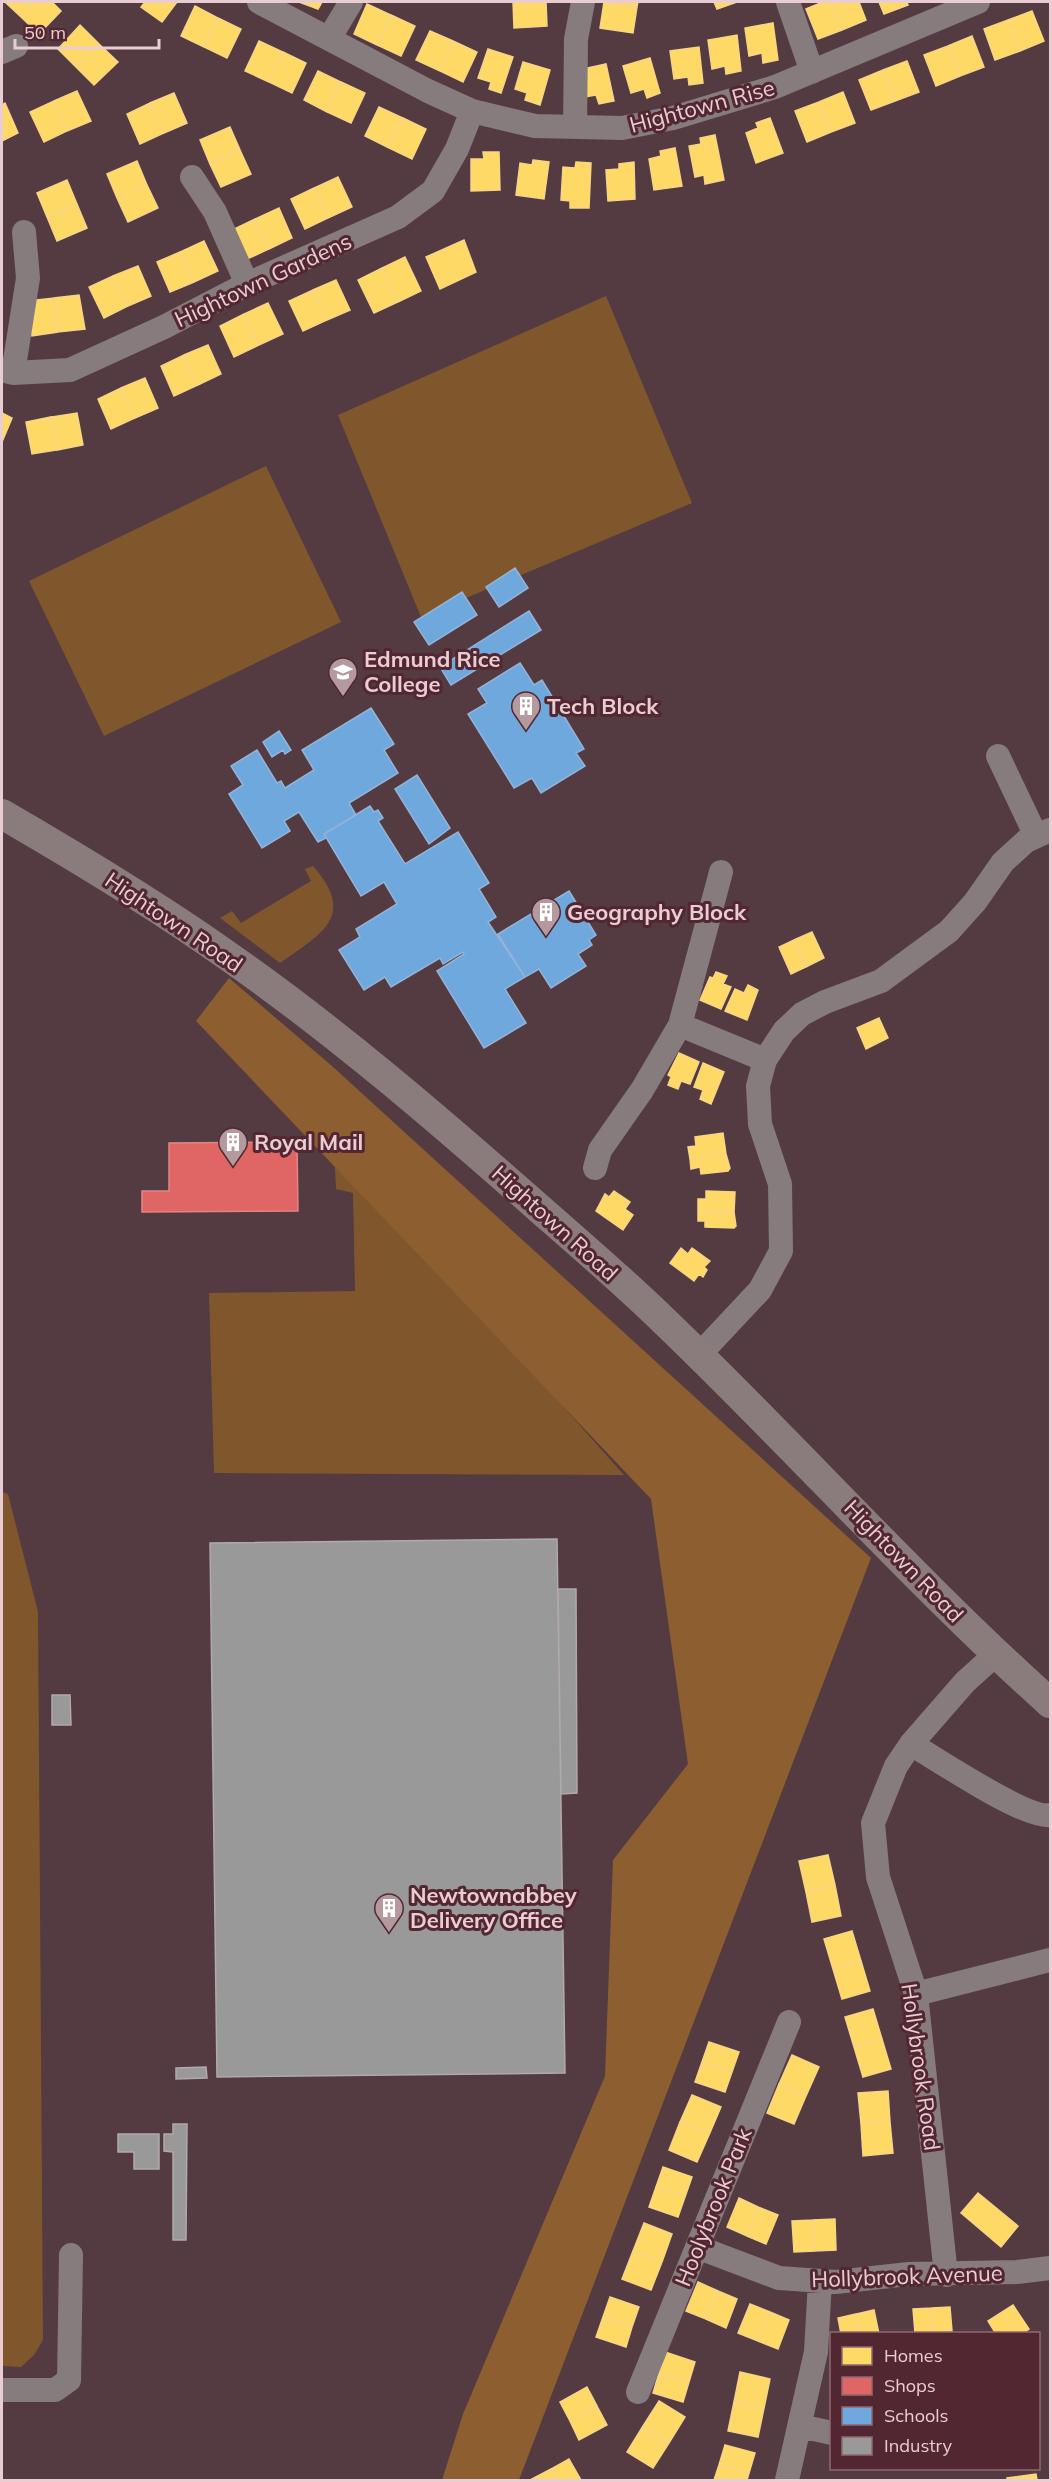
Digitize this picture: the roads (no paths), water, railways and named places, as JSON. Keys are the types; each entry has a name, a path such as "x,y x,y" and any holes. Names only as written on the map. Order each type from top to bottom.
{"main road":[{"name":"Hightown Road","path":"2,814 88,864 225,954 309,1015 474,1150 659,1316 996,1654 1045,1689"}],"street":[{"name":"Hightown Rise","path":"259,2 330,37 428,91 472,111 535,126 622,128 673,118 775,87 973,3"},
{"path":"330,37 351,2"},
{"path":"575,127 576,39 583,2"},
{"path":"788,2 812,72"},
{"name":"Hightown Gardens","path":"7,372 70,370 164,327 247,284 398,217 433,191 457,149 472,111"},
{"path":"192,177 215,212 247,284"},
{"path":"7,372 28,278 24,232"},
{"path":"699,1355 760,1290 781,1251 780,1184 760,1124 758,1086 765,1060 784,1031 802,1014 825,1002 881,981 949,931 975,902 1003,862 1026,841 1043,833 998,756"},
{"path":"595,1168 600,1150 642,1090 680,1025 721,872"},
{"path":"680,1025 765,1060"},
{"name":"Hollybrook Road","path":"946,2275 916,1994 878,1877 873,1823 896,1766 911,1744 965,1682 996,1654"},
{"path":"911,1744 1007,1801 1043,1816 1050,1815"},
{"path":"916,1994 1050,1960"},
{"name":"Hoolybrook Park","path":"638,2392 789,2022"},
{"name":"Hollybrook Avenue","path":"697,2247 779,2278 836,2282 909,2274 1017,2272 1050,2268"},
{"path":"2,2390 55,2390 69,2380 71,2255"},
{"path":"786,2481 816,2352 820,2281"},
{"path":"800,2426 830,2433"}],"place":[{"name":"Edmund Rice College","path":"343,698"},
{"name":"Tech Block","path":"526,732"},
{"name":"Geography Block","path":"546,938"},
{"name":"Royal Mail","path":"233,1168"},
{"name":"Newtownabbey Delivery Office","path":"389,1934"}]}
